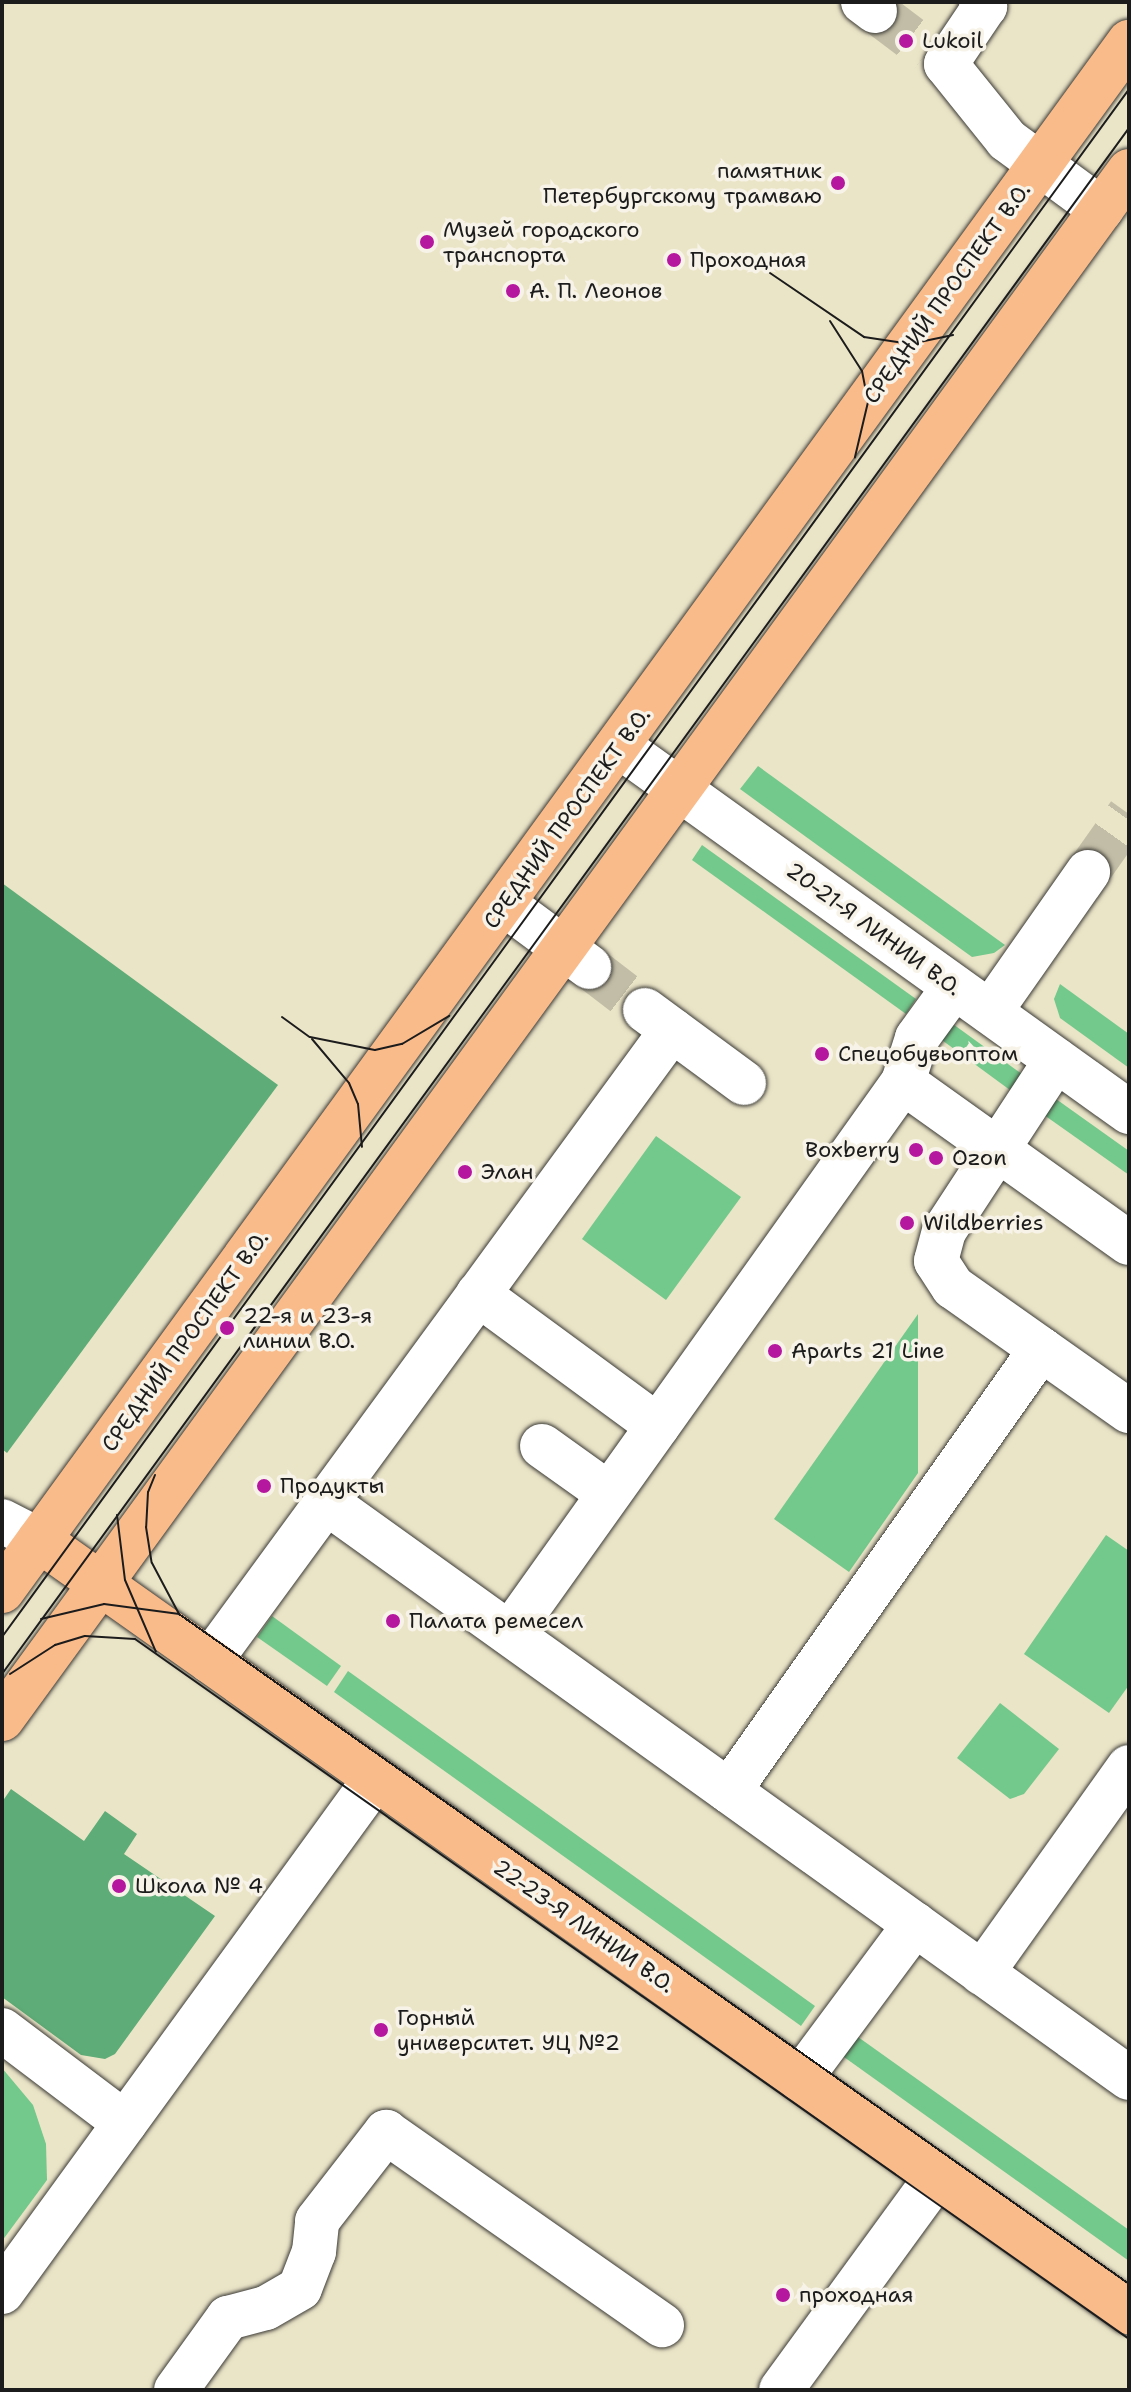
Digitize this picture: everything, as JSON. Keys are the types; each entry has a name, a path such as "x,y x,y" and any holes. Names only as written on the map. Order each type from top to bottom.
{"main road":[{"name":"СРЕДНИЙ ПРОСПЕКТ В.О.","path":"2,1591 21,1531 504,904 1129,42"},
{"path":"2,1719 576,957 679,789 1129,171"},
{"name":"22-23-Я ЛИНИИ В.О.","path":"21,1531 101,1584 1129,2312"}],"street":[{"path":"981,2 985,6 937,57 976,107 1039,164 1101,209"},
{"name":"20-21-Я ЛИНИИ В.О.","path":"619,746 1129,1112"},
{"path":"990,1012 1088,872"},
{"path":"504,904 576,957"},
{"path":"510,1633 903,1082 917,1038 954,987"},
{"path":"210,1661 478,1294 658,1020 744,1083"},
{"path":"1056,1060 1020,1111 1000,1152 944,1231 936,1261 953,1287 1129,1411"},
{"path":"903,1082 1129,1243"},
{"path":"478,1294 658,1426"},
{"path":"729,1791 1041,1349"},
{"path":"542,1446 609,1494"},
{"path":"326,1502 1129,2078"},
{"path":"982,1973 1129,1767"},
{"path":"2,2292 375,1779"},
{"path":"800,2079 915,1924"},
{"path":"2,2030 125,2123"},
{"path":"176,2390 228,2318 266,2308 300,2288 314,2252 317,2221 386,2132 662,2325"},
{"path":"781,2390 937,2176"}],"green space":[{"path":"758,766 1005,945 994,953 972,957 740,789"},
{"path":"702,845 916,999 906,1014 692,860"},
{"path":"2,883 278,1085 7,1453 2,1449"},
{"path":"1060,984 1129,1034 1129,1068 1060,1018 1054,999"},
{"path":"946,1019 1026,1077 1014,1093 935,1035"},
{"path":"1049,1094 1129,1151 1129,1175 1037,1110"},
{"path":"656,1136 741,1197 666,1300 582,1239"},
{"path":"918,1314 918,1473 849,1572 774,1519"},
{"path":"1106,1535 1129,1551 1129,1685 1109,1713 1024,1654"},
{"path":"272,1616 341,1666 327,1686 257,1637"},
{"path":"348,1671 815,2006 801,2026 334,1692"},
{"path":"1000,1703 1059,1749 1024,1794 1010,1799 957,1758"},
{"path":"11,1789 84,1841 105,1811 137,1834 124,1854 215,1916 115,2054 105,2059 81,2055 2,1997 2,1802"},
{"path":"844,2027 1129,2230 1129,2261 830,2047"},
{"path":"2,2068 33,2105 46,2144 47,2180 2,2241"}],"tunnel":[{"path":"875,11 928,51"},
{"path":"1088,872 1129,814"},
{"path":"589,967 645,1010"}],"tram line":[{"path":"2,1637 1129,89"},
{"path":"2,1674 1129,128"},
{"path":"770,273 864,337 910,344 953,335"},
{"path":"830,321 862,371 868,402 855,457"},
{"path":"282,1017 310,1037 375,1050 402,1044 449,1016"},
{"path":"312,1039 349,1083 358,1104 362,1147"},
{"path":"155,1475 148,1492 146,1527 152,1563 179,1614"},
{"path":"117,1515 125,1580 156,1652"},
{"path":"41,1619 104,1604 179,1614 1129,2284"},
{"path":"10,1674 55,1645 85,1636 135,1639 1129,2339"}],"place":[{"name":"Lukoil","path":"906,41"},
{"name":"памятник Петербургскому трамваю","path":"838,183"},
{"name":"Музей городского транспорта","path":"427,242"},
{"name":"Проходная","path":"674,260"},
{"name":"А. П. Леонов","path":"513,291"},
{"name":"Спецобувьоптом","path":"822,1054"},
{"name":"Boxberry","path":"916,1150"},
{"name":"Ozon","path":"936,1158"},
{"name":"Элан","path":"465,1172"},
{"name":"Wildberries","path":"907,1223"},
{"name":"22-я и 23-я линии В.О.","path":"227,1328"},
{"name":"Aparts 21 Line","path":"775,1351"},
{"name":"Продукты","path":"264,1486"},
{"name":"Палата ремесел","path":"393,1621"},
{"name":"Школа № 4","path":"119,1886"},
{"name":"Горный университет. УЦ №2","path":"381,2030"},
{"name":"проходная","path":"783,2295"}]}
